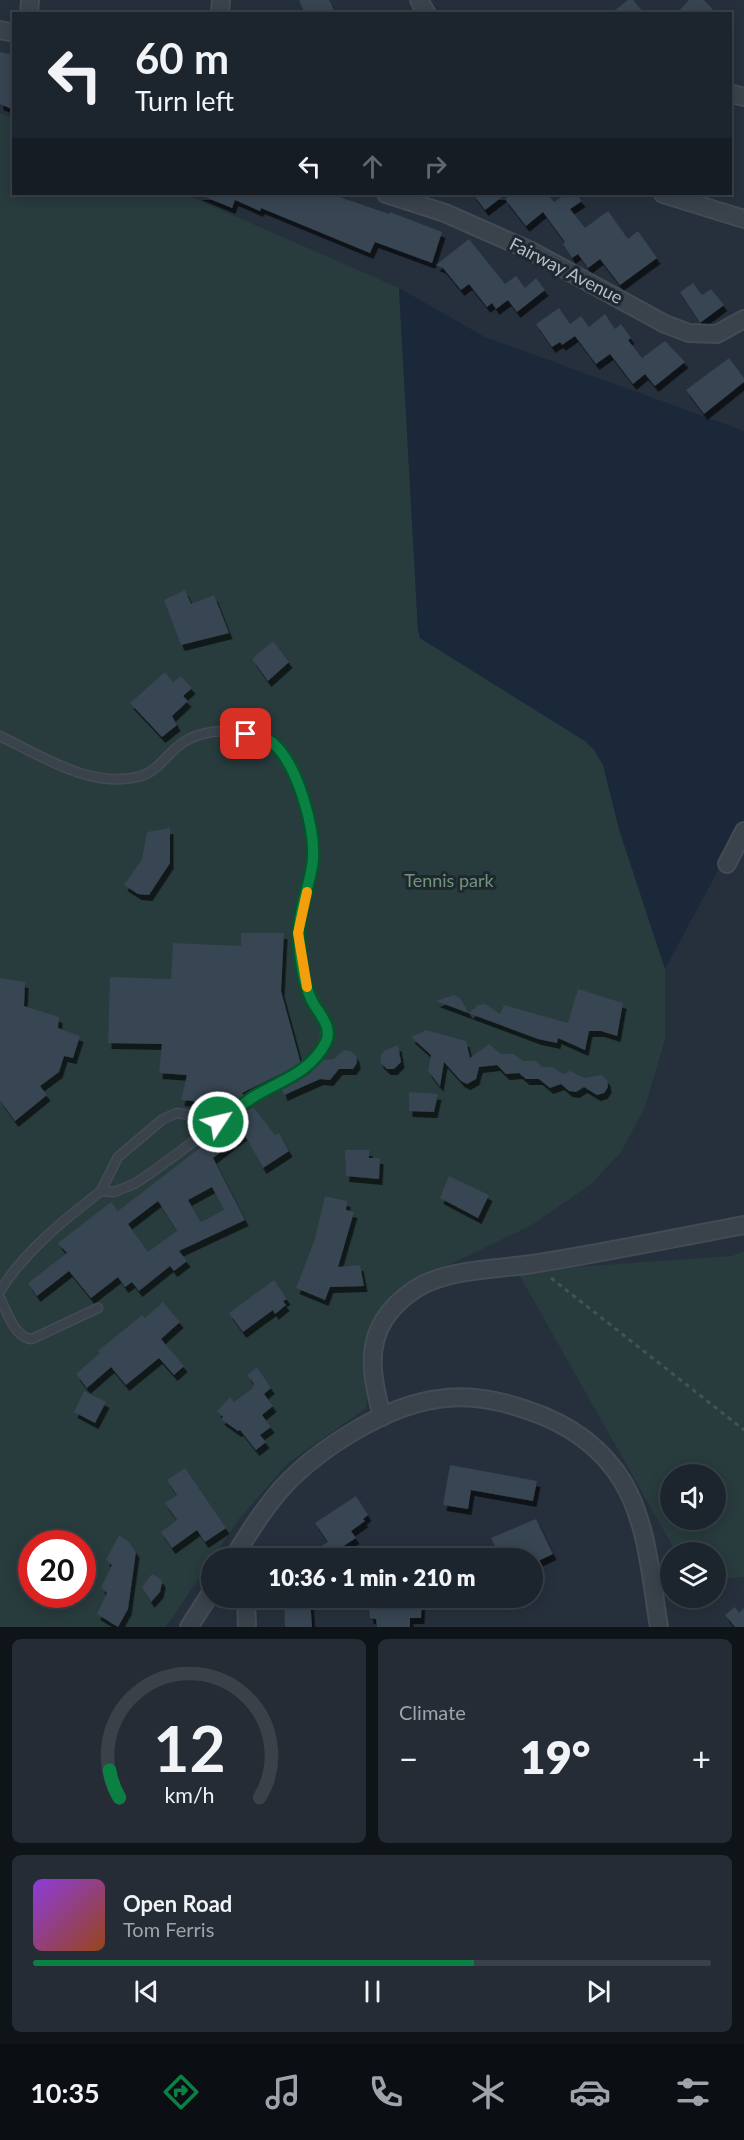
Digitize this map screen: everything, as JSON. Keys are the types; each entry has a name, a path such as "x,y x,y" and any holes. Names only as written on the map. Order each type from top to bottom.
{"street":[{"name":"Fairway Avenue","path":"389,195 445,213 531,251 665,324 689,333 717,334 744,319"},
{"path":"666,195 744,219"},
{"path":"727,864 744,831"},
{"path":"382,1418 372,1369 375,1344 385,1318 418,1288 446,1276 533,1264 744,1224"},
{"path":"244,1548 257,1519 301,1470 333,1445 382,1418 425,1402 455,1397 505,1403 545,1416 568,1428 597,1449 623,1483 644,1534 657,1619 668,1627"},
{"path":"189,1627 201,1608"},
{"path":"246,1608 247,1627"}],"lane":[{"path":"0,736 67,769 90,775 120,778 142,776 152,771 177,747 201,733 261,736 274,743 285,756 295,775 310,829 313,856 298,933 304,975 311,999 327,1027 327,1040 315,1060 305,1069 254,1097 134,1184 114,1192 101,1191"},
{"path":"0,1291 9,1277 52,1232 101,1191 118,1157 163,1119 184,1114 218,1122"},
{"path":"0,1272 9,1277"},
{"path":"0,1298 20,1335 26,1339 32,1339 98,1308"}],"path":[{"path":"533,1264 744,1430"}],"green space":[{"name":"Tennis park","path":"0,113 12,119 12,195 186,195 399,288 420,638 585,741 595,751 603,765 619,829 665,969 665,1039 645,1107 621,1152 591,1184 532,1225 405,1286 381,1312 367,1342 363,1364 368,1394 366,1408 288,1463 239,1519 219,1548 201,1548 201,1575 166,1627 0,1627"},
{"path":"744,1251 744,1577 726,1579 726,1542 670,1542 664,1530 726,1530 726,1464 660,1464 660,1524 517,1271 732,1256"}],"water":[{"path":"399,288 485,337 744,431 744,822 665,969 619,829 603,765 595,751 585,741 420,638"}],"building":[{"path":"299,0 329,0 335,12 304,12"},
{"path":"628,0 633,0 643,12 613,12"},
{"path":"689,0 704,0 715,12 678,12"},
{"path":"0,52 12,55 12,109 0,104"},
{"path":"200,195 334,195 389,214 390,212 442,232 432,263 375,242 370,253 261,208 260,211 235,200 232,208"},
{"path":"474,195 505,195 485,210"},
{"path":"511,195 548,195 554,202 564,195 577,195 582,201 570,209 585,228 608,211 628,239 638,231 657,258 620,285 600,259 588,268 578,254 572,258 563,244 565,242 543,212 526,226 505,199"},
{"path":"469,239 505,284 516,276 525,288 536,278 545,290 517,312 508,300 496,309 492,303 487,307 469,284 461,290 443,268 436,265"},
{"path":"693,283 702,295 711,289 724,305 700,323 680,292"},
{"path":"559,308 570,324 581,316 589,327 605,314 615,329 621,324 631,338 628,340 642,358 665,341 685,362 655,386 645,374 633,384 610,354 596,364 575,336 562,345 560,342 552,347 536,324"},
{"path":"729,358 744,378 744,382 704,414 686,390"},
{"path":"185,590 191,604 214,595 229,633 181,645 164,600"},
{"path":"273,641 289,662 268,681 252,659"},
{"path":"165,672 173,682 181,676 192,688 183,696 188,701 172,716 177,725 162,737 130,703"},
{"path":"170,828 170,863 149,895 138,894 124,885 142,859 147,832"},
{"path":"241,933 284,933 281,991 301,1064 242,1093 244,1097 232,1105 181,1100 187,1075 159,1073 162,1044 108,1043 110,977 171,979 173,943 241,946"},
{"path":"0,978 25,982 24,1006 59,1017 58,1028 80,1036 73,1058 64,1056 59,1072 40,1086 47,1095 15,1121 0,1100"},
{"path":"578,989 623,1003 617,1036 601,1031 589,1031 585,1050 558,1038 557,1043 538,1039 436,1001 454,995 460,998 469,1013 478,1005 485,1004 500,1014 504,1005 568,1023"},
{"path":"426,1030 466,1041 470,1058 489,1044 501,1054 514,1054 523,1061 536,1061 542,1067 552,1067 563,1074 570,1071 585,1078 602,1075 607,1080 608,1087 604,1093 597,1095 584,1087 576,1092 569,1091 561,1084 550,1088 539,1079 526,1079 519,1073 506,1074 497,1065 479,1067 476,1079 467,1084 461,1081 444,1062 440,1086 428,1071 431,1055 411,1037"},
{"path":"398,1045 401,1062 394,1069 387,1069 380,1062 381,1055 385,1050"},
{"path":"344,1050 351,1051 356,1056 357,1063 353,1069 339,1069 330,1080 320,1079 284,1095 282,1089 309,1074 323,1060 334,1059"},
{"path":"409,1092 438,1094 434,1112 409,1111"},
{"path":"253,1107 275,1135 279,1133 289,1151 263,1168 244,1134 213,1158 245,1220 179,1251 187,1261 174,1271 170,1266 139,1291 132,1282 125,1287 118,1277 91,1298 69,1271 37,1296 28,1283 67,1253 58,1243 111,1202 118,1211","holes":["212,1187 224,1210 201,1222 188,1200","158,1201 177,1231 148,1252 128,1224"]},
{"path":"345,1150 369,1150 369,1158 380,1158 379,1179 346,1176"},
{"path":"449,1176 489,1195 478,1218 440,1198"},
{"path":"325,1196 347,1201 346,1210 354,1212 338,1267 360,1265 364,1286 330,1287 325,1300 296,1288 315,1239"},
{"path":"274,1280 287,1299 283,1301 286,1305 275,1314 273,1310 243,1332 229,1313"},
{"path":"163,1302 180,1322 161,1339 184,1366 174,1375 159,1358 126,1385 111,1367 87,1388 76,1374 100,1353 98,1351 142,1315 145,1318"},
{"path":"257,1367 271,1388 264,1394 273,1406 262,1415 271,1427 260,1435 266,1442 256,1450 240,1430 238,1431 221,1419 223,1417 217,1411 230,1397 234,1402 253,1388 254,1384 247,1375"},
{"path":"84,1391 106,1402 95,1423 74,1412"},
{"path":"450,1465 537,1481 533,1501 471,1490 468,1509 443,1505"},
{"path":"185,1468 226,1528 205,1542 197,1530 172,1548 161,1532 177,1520 165,1503 177,1495 167,1480"},
{"path":"356,1496 368,1515 363,1519 365,1521 351,1531 356,1538 340,1548 318,1548 328,1542 315,1523"},
{"path":"536,1519 553,1554 543,1559 543,1548 496,1548 491,1538"},
{"path":"119,1535 129,1542 136,1552 128,1609 118,1627 97,1614 107,1593 101,1587 112,1565 106,1560"},
{"path":"152,1574 161,1579 162,1583 160,1592 151,1602 142,1587"},
{"path":"735,1607 739,1613 744,1608 744,1627 735,1627 725,1615"},
{"path":"284,1608 311,1608 312,1627 285,1627"},
{"path":"369,1608 422,1608 421,1618 410,1618 410,1627 377,1627 376,1619 370,1618"}],"slow traffic":[{"path":"307,892 298,933 307,987"}],"route":[{"path":"218,1122 254,1097 305,1069 315,1060 327,1040 327,1027 308,990 298,933 302,907 310,882 313,856 304,803 295,775 285,756 274,743 261,736 246,734"}]}
